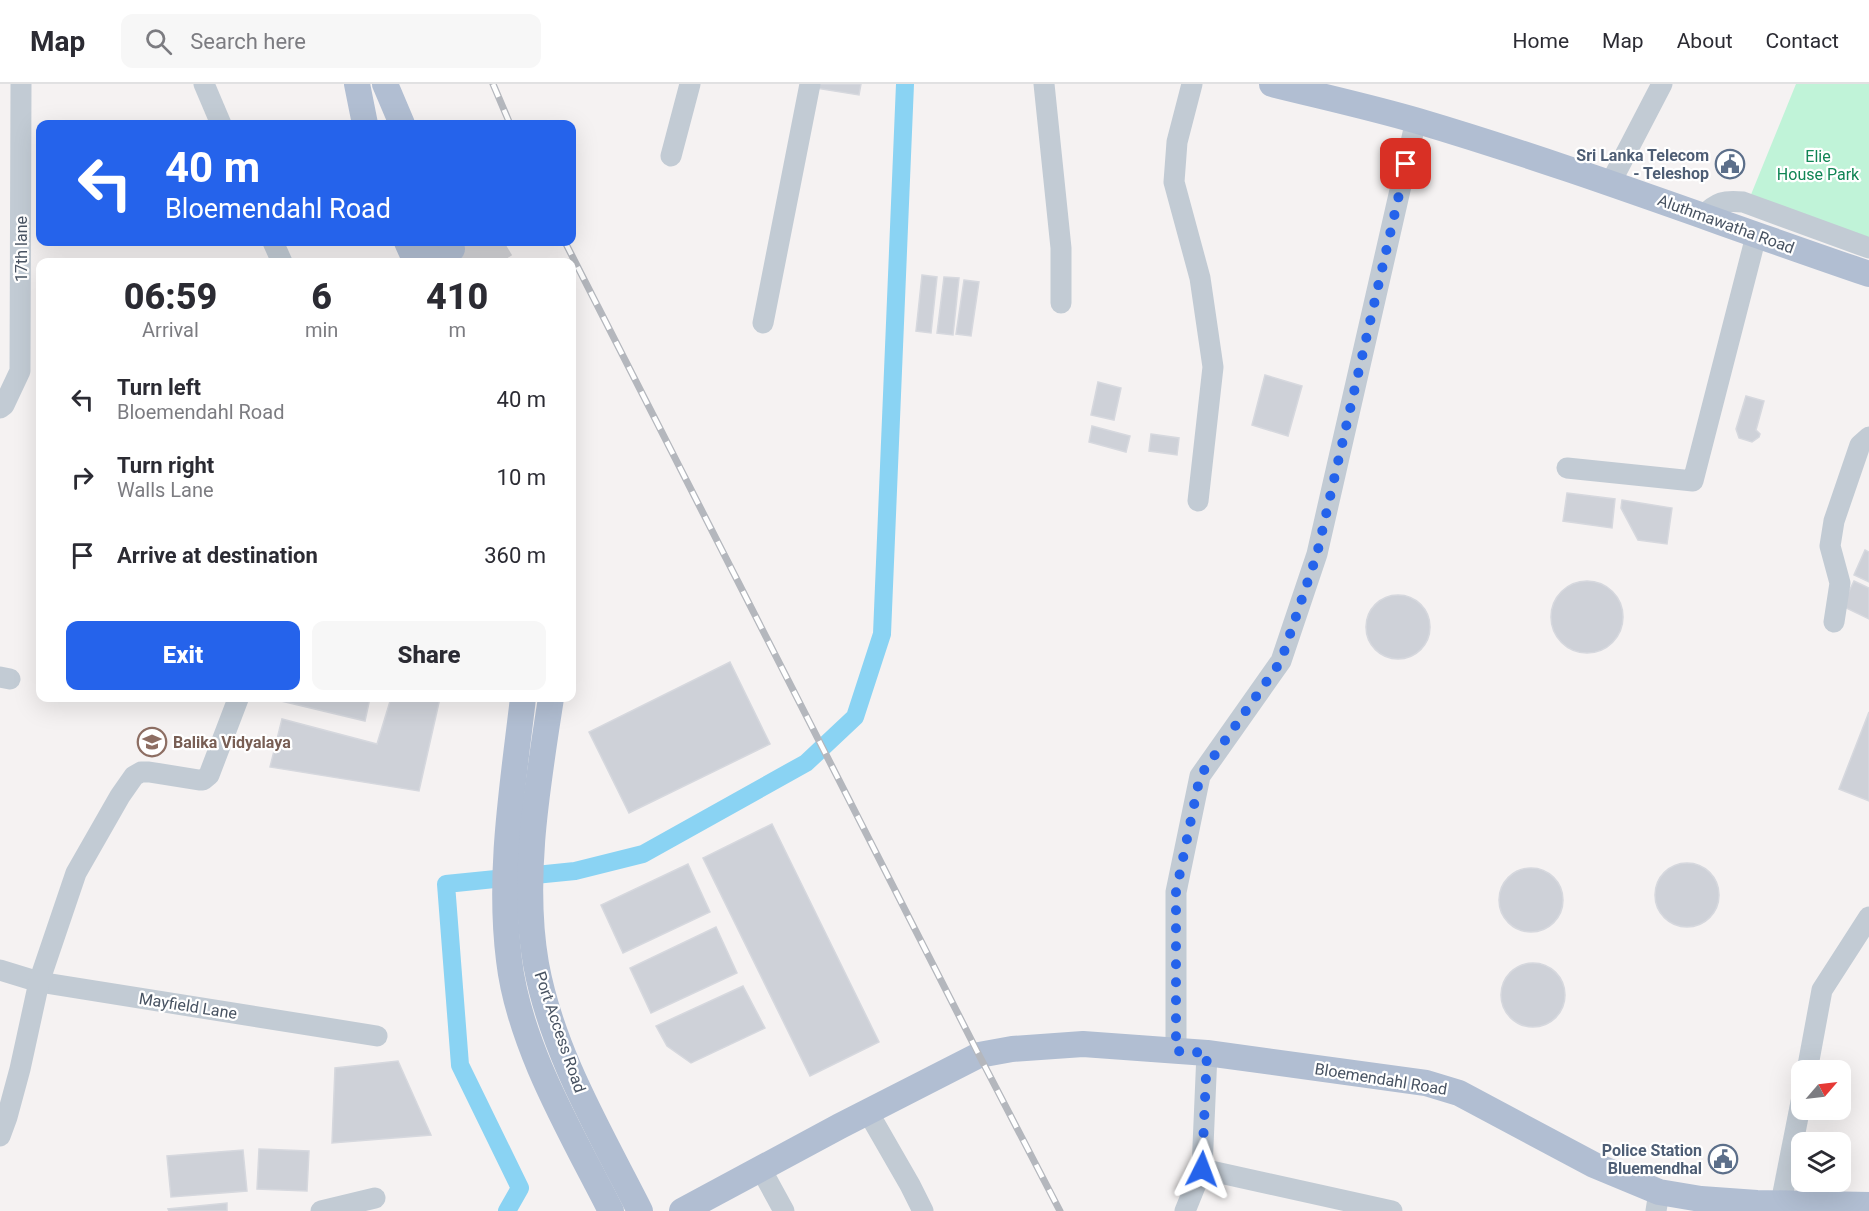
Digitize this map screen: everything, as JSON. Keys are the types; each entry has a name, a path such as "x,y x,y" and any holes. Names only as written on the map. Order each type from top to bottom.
{"main road":[{"path":"357,84 364,120"},
{"path":"385,84 400,120"},
{"name":"Aluthmawatha Road","path":"1272,84 1416,120 1611,183 1869,274"},
{"path":"422,246 436,250"},
{"name":"Port Access Road","path":"523,702 522,814 537,966 562,1049 582,1097 640,1211"},
{"name":"Port Access Road","path":"550,702 522,814 506,861 509,961 519,1008 545,1077 611,1211"},
{"name":"Bloemendahl Road","path":"682,1211 979,1055 1012,1049 1083,1044 1207,1053 1426,1083 1460,1092 1657,1202 1701,1199 1869,1205"}],"street":[{"name":"17th lane","path":"0,408 4,405 20,371 21,84"},
{"path":"204,84 219,120"},
{"path":"671,156 690,84"},
{"path":"763,323 810,84"},
{"path":"1044,84 1061,248 1061,303"},
{"path":"1192,84 1177,142 1174,182 1200,278 1213,367 1198,501"},
{"path":"1611,183 1662,84"},
{"path":"1176,1051 1176,892 1200,776 1281,661 1317,554 1416,120"},
{"path":"1703,216 1709,209 1726,201 1743,202 1869,248"},
{"path":"1567,468 1694,481 1756,236"},
{"path":"1834,622 1840,583 1830,546 1834,521 1860,445 1869,437"},
{"path":"0,1136 17,1079 39,982 76,873 134,776 141,772 203,780 209,775 237,702"},
{"path":"1809,1060 1822,990 1869,916"},
{"name":"Mayfield Lane","path":"0,970 39,982 377,1036"},
{"path":"1185,1211 1202,1169 1207,1053"},
{"path":"868,1112 923,1211"},
{"path":"1781,1203 1797,1120"},
{"path":"761,1169 784,1211"},
{"path":"1202,1169 1392,1211"},
{"path":"321,1211 375,1198"}],"green space":[{"name":"Elie House Park","path":"1796,84 1869,84 1869,240 1750,197"}],"building":[{"path":"816,84 861,84 859,95 815,88"},
{"path":"459,246 501,246 507,258 434,258"},
{"path":"922,275 937,277 931,333 916,331"},
{"path":"944,277 959,278 953,335 937,333"},
{"path":"964,280 979,282 971,336 956,334"},
{"path":"1265,375 1302,386 1288,436 1252,425"},
{"path":"1098,382 1121,388 1114,420 1091,415"},
{"path":"1746,396 1764,401 1756,430 1760,434 1752,442 1739,438 1736,429"},
{"path":"1092,426 1130,436 1126,452 1089,442"},
{"path":"1151,434 1179,438 1177,455 1149,451"},
{"path":"1567,493 1615,499 1612,528 1563,521"},
{"path":"1622,500 1672,508 1667,544 1638,540 1621,508"},
{"path":"1865,550 1869,552 1869,582 1854,575"},
{"path":"1594,581 1613,591 1621,603 1623,617 1621,631 1613,643 1601,651 1580,653 1561,643 1553,631 1551,610 1561,591 1573,583"},
{"path":"1854,581 1869,588 1869,619 1842,606"},
{"path":"1392,595 1404,595 1421,604 1428,615 1430,627 1428,639 1421,650 1404,659 1392,659 1380,654 1371,645 1366,633 1366,621 1371,609 1380,600"},
{"path":"730,662 770,744 629,813 589,732"},
{"path":"286,702 369,702 365,721"},
{"path":"390,702 439,702 419,791 270,767 282,719 377,744"},
{"path":"1869,712 1869,801 1839,789"},
{"path":"772,824 879,1042 810,1076 703,858"},
{"path":"1681,863 1693,863 1710,872 1717,883 1719,895 1717,907 1710,918 1693,927 1681,927 1669,922 1660,913 1655,901 1655,889 1660,877 1669,868"},
{"path":"688,864 710,912 623,953 601,905"},
{"path":"1525,868 1537,868 1554,877 1561,888 1563,900 1561,912 1554,923 1537,932 1525,932 1513,927 1504,918 1499,906 1499,894 1504,882 1513,873"},
{"path":"716,927 737,973 651,1013 630,968"},
{"path":"1527,963 1539,963 1556,972 1563,983 1565,995 1563,1007 1556,1018 1539,1027 1527,1027 1515,1022 1506,1013 1501,1001 1501,989 1506,977 1515,968"},
{"path":"743,986 765,1028 691,1063 667,1046 656,1026"},
{"path":"398,1061 431,1135 332,1143 335,1068"},
{"path":"259,1149 309,1151 307,1191 257,1189"},
{"path":"243,1150 247,1191 171,1197 167,1156"},
{"path":"227,1203 227,1211 169,1211 168,1209"}],"waterway":[{"path":"507,1211 520,1188 460,1065 446,884 575,871 643,854 806,763 855,717 882,634 905,84"}],"tunnel":[{"path":"471,246 479,258"},
{"path":"491,246 499,258"}],"railway":[{"path":"493,84 508,120"},
{"path":"567,246 573,258"},
{"path":"576,264 1060,1211"}],"place":[{"name":"Sri Lanka Telecom - Teleshop","path":"1730,164"},
{"name":"Balika Vidyalaya","path":"152,742"},
{"name":"Police Station Bluemendhal","path":"1723,1159"}],"route":[{"path":"1202,1169 1207,1053 1176,1051 1176,892 1200,776 1281,661 1317,554 1406,164"}]}
